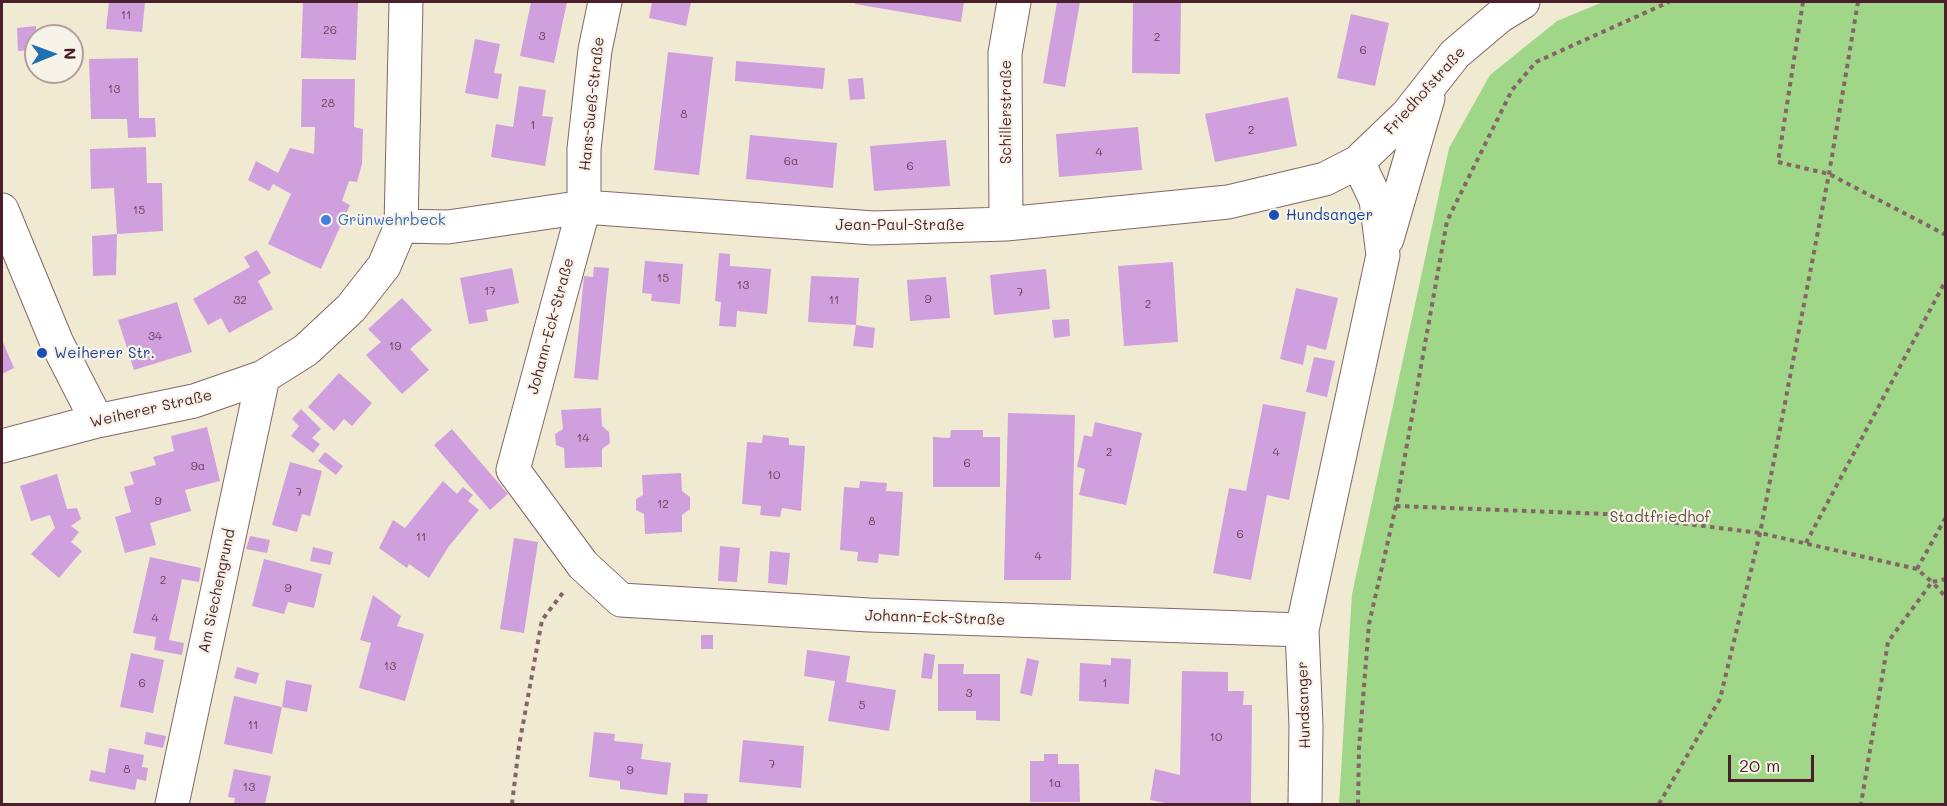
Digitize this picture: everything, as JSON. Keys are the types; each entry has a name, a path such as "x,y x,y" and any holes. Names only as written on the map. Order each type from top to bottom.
{"street":[{"name":"Weiherer Straße","path":"2,446 97,421 194,401 263,377 306,350 351,308 384,266 401,226 406,2"},
{"name":"Hans-Sueß-Straße","path":"584,207 584,149 595,50 605,2"},
{"name":"Schillerstraße","path":"1006,224 1005,53 1014,2"},
{"name":"Friedhofstraße","path":"1358,162 1407,115 1455,54 1500,16 1523,2"},
{"name":"Hundsanger","path":"1305,804 1306,726 1302,630 1383,255 1422,113 1439,72"},
{"name":"Jean-Paul-Straße","path":"401,226 448,227 584,207 873,228 1006,224 1228,202 1324,179 1358,162"},
{"name":"Hundsanger","path":"1358,162 1376,200 1383,255"},
{"name":"Johann-Eck-Straße","path":"584,207 513,470 583,565 621,600 869,615 1302,630"},
{"path":"2,210 57,343 97,421"},
{"name":"Am Siechengrund","path":"172,804 263,377"}],"path":[{"path":"1358,804 1369,624 1396,506 1447,221 1512,90 1536,62 1669,2"},
{"path":"1803,2 1778,162 1829,174 1946,235"},
{"path":"1659,804 1720,699 1760,533 1829,174 1858,2"},
{"path":"1806,543 1946,280"},
{"path":"1396,506 1606,514 1760,533 1917,569 1946,597"},
{"path":"1917,569 1946,517"},
{"path":"512,804 519,746 542,620 583,565"},
{"path":"1861,804 1888,642 1932,582 1946,579"}],"green space":[{"name":"Stadtfriedhof","path":"1603,2 1945,2 1945,804 1339,804 1352,594 1449,148 1490,75 1557,21"}],"building":[{"path":"109,2 145,2 142,32 106,29"},
{"path":"303,2 358,2 356,60 301,58"},
{"path":"531,2 567,2 554,63 520,56"},
{"path":"652,2 691,2 686,26 649,18"},
{"path":"856,2 964,2 961,22 855,4"},
{"path":"1057,2 1080,2 1065,87 1043,83"},
{"path":"1133,2 1181,2 1180,74 1132,73"},
{"path":"1351,14 1389,23 1375,86 1337,78"},
{"path":"24,27 24,51 18,51 17,28"},
{"path":"475,39 500,44 494,73 502,74 498,99 465,93"},
{"path":"668,52 713,57 699,175 654,170"},
{"path":"138,58 139,118 155,118 156,137 128,138 127,119 91,119 89,59"},
{"path":"736,61 825,68 823,89 735,81"},
{"path":"863,78 865,99 850,100 848,79"},
{"path":"302,79 355,79 354,127 363,129 362,164 357,182 349,181 342,201 350,205 321,269 268,244 291,194 273,184 269,191 248,180 256,161 278,173 290,148 314,154 315,127 301,127"},
{"path":"519,86 546,90 542,116 553,117 545,166 491,157 496,124 513,127"},
{"path":"1288,97 1297,146 1215,162 1205,114"},
{"path":"1138,127 1142,170 1059,177 1056,134"},
{"path":"750,135 837,143 833,188 746,179"},
{"path":"946,140 950,186 874,191 870,146"},
{"path":"146,147 147,183 162,183 163,231 117,234 114,188 91,189 90,149"},
{"path":"117,234 116,275 93,276 92,236"},
{"path":"257,250 271,273 258,281 273,309 229,333 221,318 208,325 193,299 250,267 244,257"},
{"path":"719,253 730,254 730,266 771,269 767,314 737,311 736,327 719,326 721,302 715,301"},
{"path":"645,261 683,264 680,304 651,301 652,294 642,293"},
{"path":"1173,262 1178,342 1124,346 1118,266"},
{"path":"594,267 609,268 598,380 574,378 584,276 593,277"},
{"path":"512,268 519,303 486,310 488,321 469,324 460,278"},
{"path":"1046,269 1050,309 994,315 990,275"},
{"path":"811,276 859,278 856,325 808,322"},
{"path":"946,277 950,318 910,321 907,280"},
{"path":"1296,288 1338,298 1326,350 1307,345 1303,365 1280,359"},
{"path":"402,298 432,330 410,349 429,370 402,394 366,355 381,342 368,329"},
{"path":"177,302 192,352 134,370 118,320"},
{"path":"1069,319 1070,336 1054,338 1052,320"},
{"path":"856,325 875,328 873,348 853,346"},
{"path":"2,340 14,368 2,374"},
{"path":"1314,357 1335,361 1327,397 1306,392"},
{"path":"339,373 372,403 352,426 344,419 334,431 308,407"},
{"path":"1263,404 1306,412 1289,500 1267,495 1251,580 1213,573 1229,488 1246,491"},
{"path":"601,408 602,426 609,432 610,443 602,449 602,467 565,468 564,448 556,445 555,434 563,429 561,410"},
{"path":"301,409 321,429 312,438 320,444 313,453 291,436 299,426 292,419"},
{"path":"1008,413 1075,415 1071,580 1004,580"},
{"path":"1095,422 1142,433 1126,505 1079,495 1085,469 1077,467 1084,435 1092,437"},
{"path":"207,427 220,481 185,490 191,511 150,523 156,545 125,553 115,517 131,512 124,487 134,484 130,472 156,465 153,457 174,451 171,436"},
{"path":"452,429 508,494 490,510 434,445"},
{"path":"951,430 983,430 983,437 1000,437 1000,487 933,487 933,437 950,438"},
{"path":"763,435 789,438 789,445 805,446 801,511 782,508 780,517 760,515 761,506 742,504 747,442 762,443"},
{"path":"325,452 343,466 336,475 318,461"},
{"path":"290,462 322,471 310,516 302,514 297,532 272,525"},
{"path":"681,473 682,491 690,497 690,509 682,515 682,532 645,534 644,514 636,510 636,499 643,495 642,475"},
{"path":"57,474 67,509 77,508 81,519 71,526 79,532 71,542 82,551 59,578 31,554 55,528 50,515 31,521 20,486"},
{"path":"443,481 457,494 463,487 473,495 468,501 479,510 449,546 429,578 409,564 407,568 379,548 393,520 405,528"},
{"path":"860,481 887,483 886,491 903,492 899,556 879,554 878,563 857,561 858,552 840,550 844,487 859,488"},
{"path":"250,536 270,540 267,553 246,549"},
{"path":"514,538 538,542 524,633 500,629"},
{"path":"720,546 740,548 737,582 718,581"},
{"path":"313,547 333,552 330,565 310,561"},
{"path":"770,551 790,553 787,585 768,583"},
{"path":"150,557 201,568 199,582 182,579 169,640 184,643 182,655 154,650 156,637 133,633"},
{"path":"264,559 322,574 314,608 288,602 284,614 252,606"},
{"path":"373,595 401,616 397,626 424,634 405,701 359,688 371,643 360,640"},
{"path":"701,635 713,635 713,649 701,649"},
{"path":"807,650 850,656 846,682 896,690 889,731 828,721 835,681 804,676"},
{"path":"131,653 164,660 153,713 120,707"},
{"path":"924,653 935,655 932,679 921,678"},
{"path":"1027,658 1039,661 1032,696 1020,693"},
{"path":"1111,658 1131,659 1129,704 1079,701 1080,663 1111,665"},
{"path":"938,664 964,664 963,674 1000,674 1000,721 976,720 976,711 938,711"},
{"path":"237,667 259,673 256,684 234,678"},
{"path":"1182,671 1228,672 1228,691 1244,691 1243,705 1252,705 1251,804 1170,804 1150,800 1155,769 1180,775"},
{"path":"286,680 312,685 307,712 282,707"},
{"path":"234,696 282,707 272,754 224,744"},
{"path":"146,732 166,736 163,748 144,744"},
{"path":"594,732 615,734 614,741 643,744 641,759 671,763 667,795 620,789 620,781 589,777"},
{"path":"743,740 804,746 801,788 739,782"},
{"path":"109,748 144,755 142,767 148,768 146,781 137,779 135,790 89,781 91,770 105,773"},
{"path":"1044,754 1058,754 1058,764 1079,764 1080,802 1030,802 1030,761 1044,761"},
{"path":"234,769 271,776 265,804 234,804 235,798 228,797"},
{"path":"684,793 708,794 707,804 684,804"}],"place":[{"name":"Hundsanger","path":"1274,215"},
{"name":"Grünwehrbeck","path":"326,220"},
{"name":"Weiherer Str.","path":"42,353"}]}
